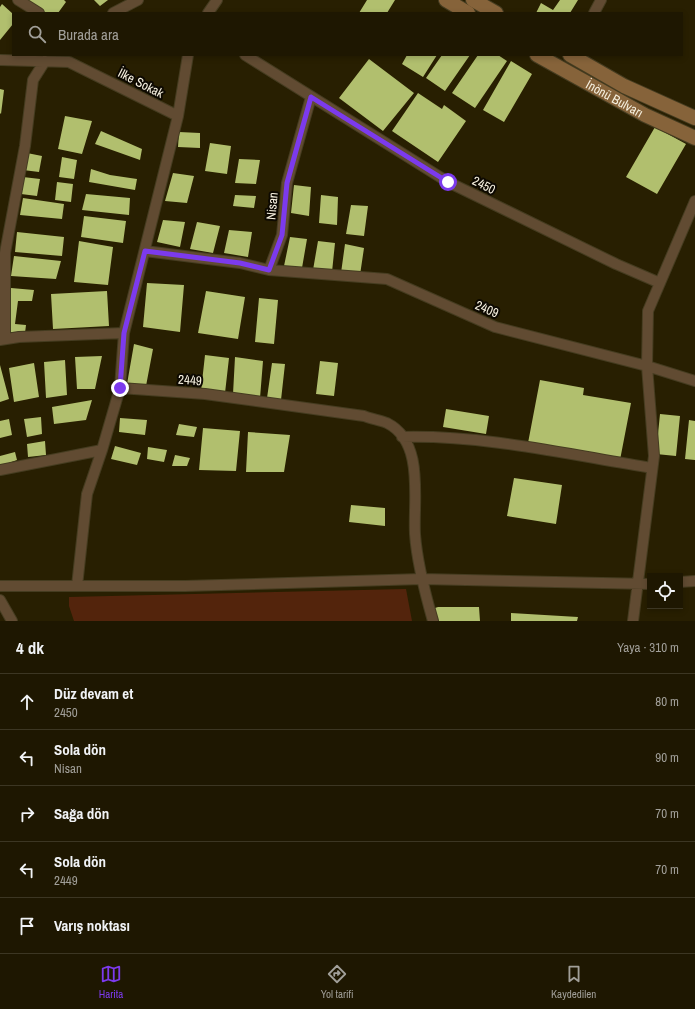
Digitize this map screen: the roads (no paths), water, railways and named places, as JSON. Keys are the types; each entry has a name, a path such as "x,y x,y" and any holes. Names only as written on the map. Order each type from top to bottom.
{"main road":[{"path":"446,0 466,12"},
{"path":"473,0 494,12"},
{"name":"İnönü Bulvarı","path":"539,56 645,115 695,138"},
{"name":"İnönü Bulvarı","path":"573,56 624,86 695,118"}],"street":[{"path":"115,12 138,0"},
{"path":"209,12 216,0"},
{"path":"595,12 601,0"},
{"path":"21,1 38,12"},
{"path":"77,586 87,494 102,450 120,388 124,333 178,116 188,56"},
{"name":"2450","path":"247,56 448,182 616,264 660,283"},
{"name":"İlke Sokak","path":"0,60 45,60 70,58 178,116"},
{"path":"45,60 33,80 25,146 5,253 2,340 19,337 124,333"},
{"name":"Nisan","path":"269,270 282,235 287,183 311,97"},
{"path":"633,621 654,456 647,366 648,311 695,201"},
{"name":"2409","path":"145,251 240,263 269,270 387,279 495,327 647,366 695,381"},
{"name":"2449","path":"120,388 205,394 364,416 388,424 402,436 411,454 415,475 415,535 422,579 433,621"},
{"path":"402,436 437,436 483,441 652,468"},
{"path":"0,470 102,450"},
{"path":"0,586 185,586 422,579 647,584"},
{"path":"683,582 695,581"},
{"path":"0,600 12,621"}]}
